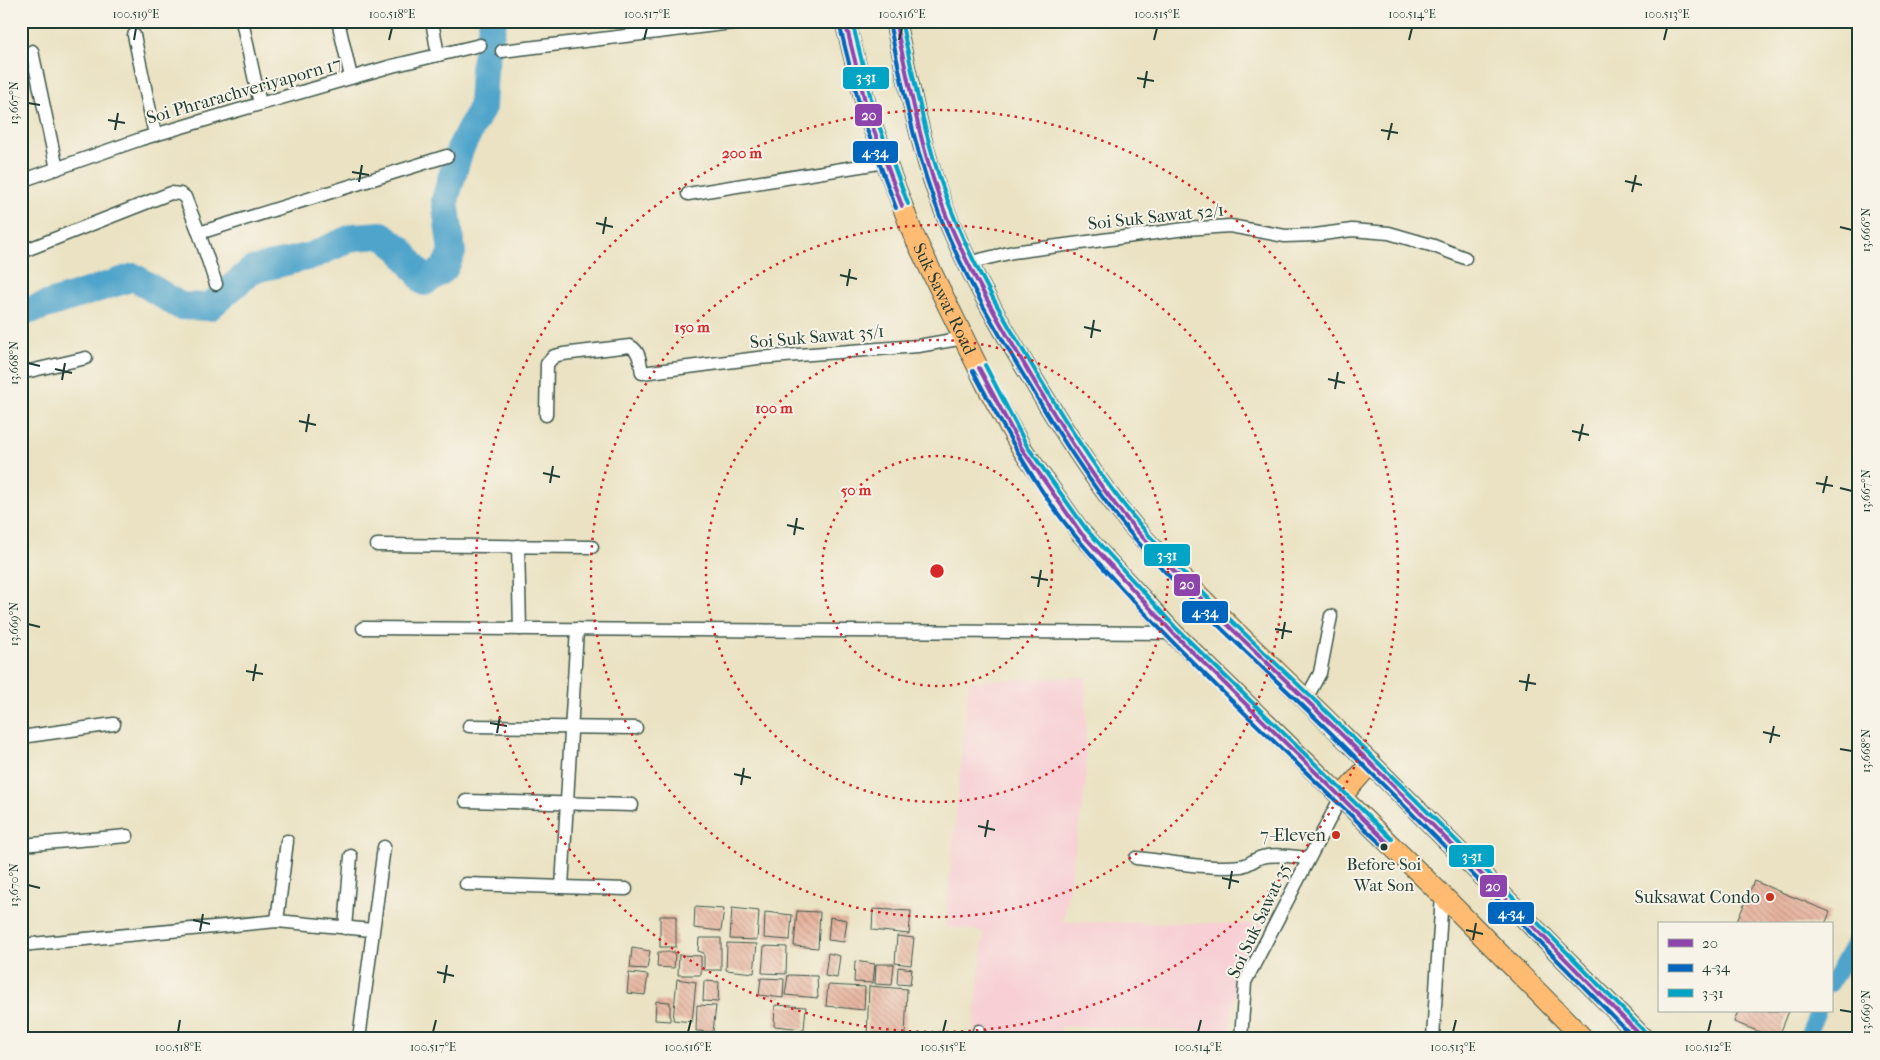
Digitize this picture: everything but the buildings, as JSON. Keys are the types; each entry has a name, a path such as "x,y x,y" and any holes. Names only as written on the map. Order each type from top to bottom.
{"main road":[{"name":"Suk Sawat Road","path":"845,21 869,117 914,234 989,390 1022,449 1076,525 1173,633 1442,895 1583,1038"},
{"name":"Suk Sawat Road","path":"895,21 918,130 938,193 967,263 990,308 1049,406 1101,485 1143,537 1189,586 1306,699 1644,1039"},
{"path":"1341,797 1371,764"}],"street":[{"path":"242,21 260,104"},
{"path":"338,21 350,77"},
{"path":"432,21 438,55"},
{"path":"502,51 748,21"},
{"path":"134,35 155,135"},
{"name":"Soi Phrarachveriyaporn 17","path":"21,181 155,135 350,77 480,46"},
{"path":"32,51 57,169"},
{"path":"199,233 447,156"},
{"path":"688,194 885,162"},
{"path":"21,252 171,193 180,194 185,197 216,284"},
{"name":"Soi Suk Sawat 52/1","path":"967,263 1023,251 1185,229 1230,226 1285,236 1315,235 1352,230 1390,233 1434,246 1465,258"},
{"name":"Soi Suk Sawat 35/1","path":"546,415 547,364 554,356 630,346 636,349 642,373 758,358 918,346 964,338"},
{"path":"21,373 86,358"},
{"path":"378,545 592,546"},
{"path":"518,546 520,629"},
{"path":"1306,699 1320,672 1331,616"},
{"path":"363,628 1173,633"},
{"path":"562,887 577,629"},
{"path":"21,737 114,724"},
{"path":"469,726 636,728"},
{"name":"Soi Suk Sawat 35","path":"1241,1039 1245,982 1341,797"},
{"path":"466,801 632,805"},
{"path":"21,845 127,836"},
{"path":"278,921 287,841"},
{"path":"359,1039 384,848"},
{"path":"1136,858 1224,866 1241,866 1251,863 1259,857 1270,855 1308,858"},
{"path":"345,928 351,856"},
{"path":"466,884 626,889"},
{"path":"1433,1038 1442,895"},
{"path":"21,945 278,921 372,930"}],"shaded area":[{"path":"1086,677 1086,784 1063,922 1266,924 1239,972 1229,1033 1062,1026 1059,1039 972,1039 984,932 945,926 969,681"}],"waterway":[{"path":"21,313 134,277 180,306 209,307 252,270 311,256 354,237 382,235 400,249 425,282 444,269 452,252 445,200 460,149 482,107 484,69 493,21"},
{"path":"1832,982 1859,933"},
{"path":"1806,1039 1818,1012"}],"transit line":[{"name":"20","path":"845,21 869,117 902,206"},
{"name":"3-31","path":"852,21 875,115 908,204"},
{"name":"20","path":"895,21 930,168 937,192 955,237 1010,340 1059,422 1099,483 1129,522 1169,566 1318,711 1644,1039"},
{"name":"3-31","path":"901,21 929,143 944,191 962,235 992,296 1025,354 1049,395 1102,476 1147,533 1195,585 1424,808 1648,1035"},
{"name":"4-34","path":"889,22 923,169 949,238 980,300 1015,361 1092,484 1137,541 1185,593 1314,716 1635,1039"},
{"name":"4-34","path":"839,23 863,119 896,208"},
{"name":"3-31","path":"985,365 1027,446 1086,529 1177,629 1392,839"},
{"name":"20","path":"979,368 1022,449 1081,533 1173,633 1388,843"},
{"name":"4-34","path":"973,371 1008,436 1047,499 1077,538 1113,579 1188,657 1384,847"}],"place":[{"name":"7-Eleven","path":"1336,835"},
{"name":"Before Soi Wat Son","path":"1384,847"},
{"name":"Suksawat Condo","path":"1770,897"}]}
